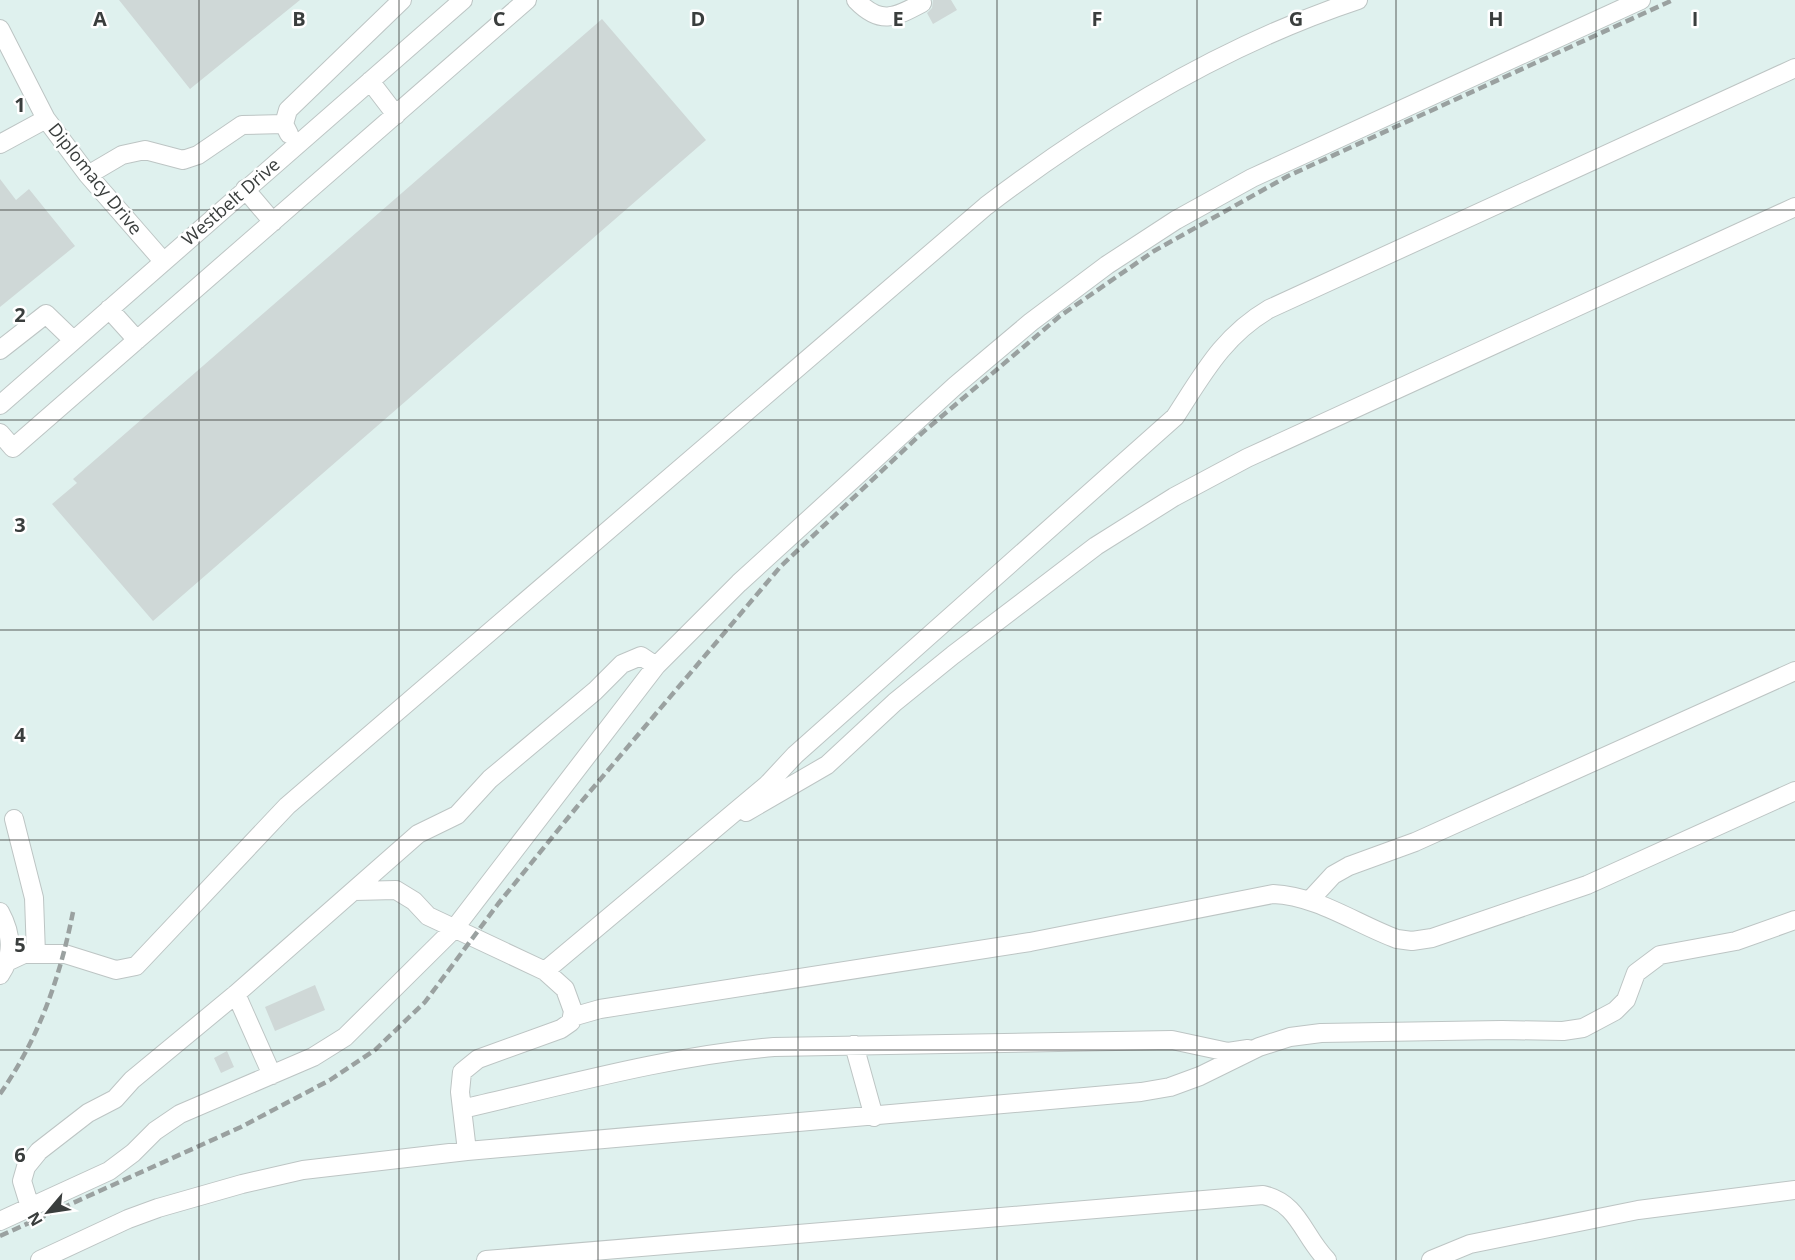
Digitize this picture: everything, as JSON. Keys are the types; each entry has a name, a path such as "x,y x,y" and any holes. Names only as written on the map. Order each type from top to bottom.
{"street":[{"path":"295,147 284,124 288,110 402,0"},
{"name":"Westbelt Drive","path":"0,405 463,0"},
{"path":"0,433 14,448 527,0"},
{"path":"856,0 866,10 881,18 901,14 922,3"},
{"path":"5,968 24,954 65,954 116,970 136,966 287,806 986,206 1091,131 1154,92 1245,45 1324,11 1358,0"},
{"path":"0,1221 109,1171 133,1153 155,1131 180,1114 314,1057 345,1037 454,929 656,666 738,583 955,386 1031,322 1107,265 1176,220 1251,178 1641,0"},
{"name":"Diplomacy Drive","path":"0,29 46,119 88,174 163,261"},
{"path":"545,971 716,827 1175,417 1220,350 1248,322 1269,309 1795,68"},
{"path":"370,81 396,115"},
{"path":"0,144 46,119"},
{"path":"88,174 122,155 145,150 183,160 198,154 242,125 284,124"},
{"path":"245,189 273,222"},
{"path":"716,827 778,795 827,765 895,702 1027,597 1096,546 1174,497 1247,458 1795,207"},
{"path":"110,309 138,340"},
{"path":"0,350 46,314 74,340"},
{"path":"30,1207 22,1180 26,1167 39,1151 88,1113 115,1099 132,1080 236,994 418,834 457,815 490,779 543,736 628,659 641,656 656,666"},
{"path":"1310,900 1333,875 1349,866 1415,842 1795,671"},
{"path":"572,1017 600,1009 1030,942 1273,894 1292,895 1310,900 1397,939 1412,941 1432,938 1587,885 1795,791"},
{"path":"14,819 34,898 36,954"},
{"path":"354,891 396,890 414,901 428,916 545,971 565,989 572,1006 571,1022 561,1029 468,1065 462,1072 460,1081 467,1151"},
{"path":"0,912 11,942 5,968"},
{"path":"40,1260 128,1219 242,1184 348,1164 467,1151 874,1117 1170,1087 1200,1076 1259,1047 1290,1037 1321,1033 1563,1031 1583,1028 1616,1011 1626,1000 1636,973 1660,955 1736,941 1795,920"},
{"path":"236,994 272,1075"},
{"path":"462,1109 713,1052 774,1047 1172,1040 1228,1052 1259,1047"},
{"path":"855,1045 874,1117"},
{"path":"1431,1260 1470,1244 1638,1210 1795,1190"},
{"path":"486,1260 1263,1195 1279,1199 1288,1207 1316,1250 1327,1260"}],"shaded area":[{"path":"0,0 1795,0 1795,1260 0,1260"}],"building":[{"path":"119,0 300,0 190,89"},
{"path":"933,0 951,0 957,10 933,24 927,13 932,8"},
{"path":"602,19 706,140 153,621 52,504 77,483 73,479"},
{"path":"0,179 16,200 29,189 75,246 0,307"},
{"path":"315,985 325,1010 275,1031 265,1007"},
{"path":"227,1051 234,1067 221,1073 214,1058"}],"railway":[{"path":"0,1236 241,1127 330,1080 375,1050 425,1002 498,904 576,808 781,566 922,433 1060,316 1154,251 1288,176 1673,0"},
{"path":"0,1094 26,1051 46,1007 62,960 73,912"}]}
